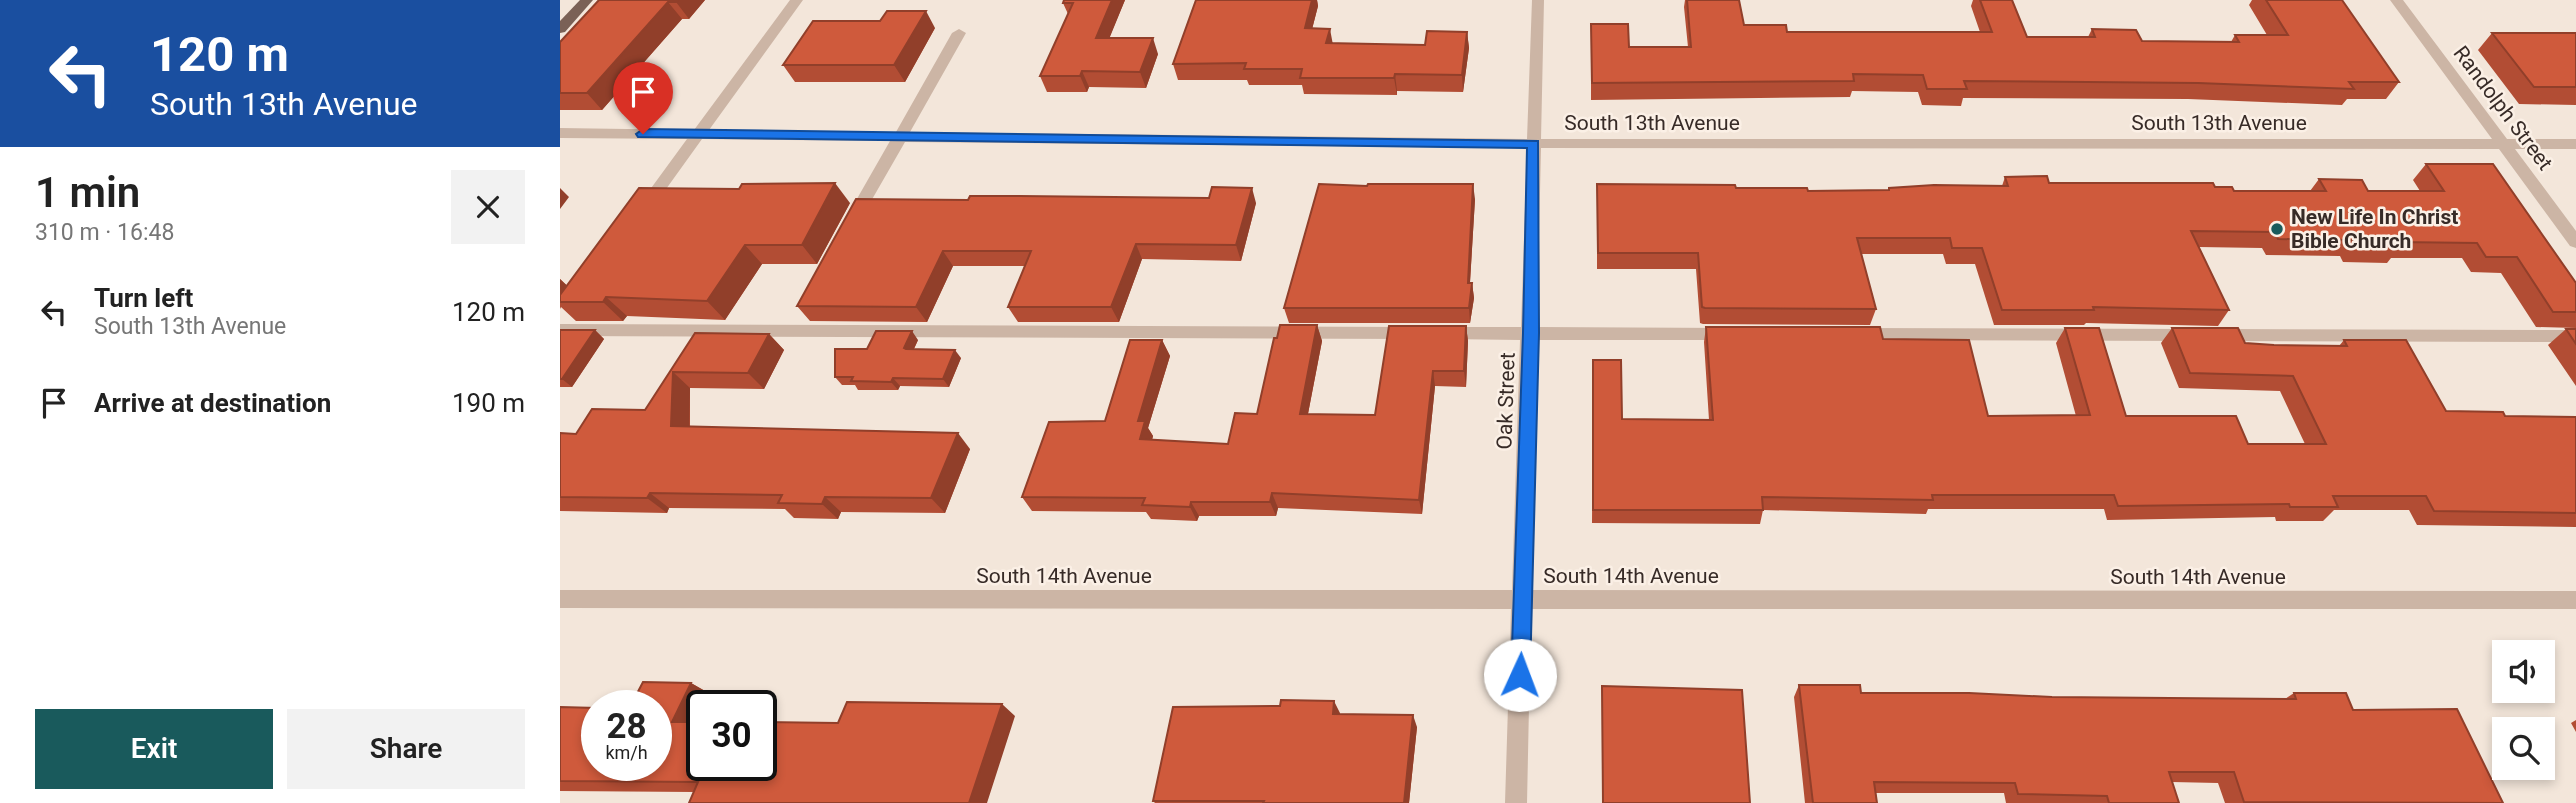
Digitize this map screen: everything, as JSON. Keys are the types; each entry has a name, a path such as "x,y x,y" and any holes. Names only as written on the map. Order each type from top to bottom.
{"main road":[{"path":"560,29 587,0"}],"street":[{"path":"635,222 797,0"},
{"name":"Oak Street","path":"1516,803 1531,333 1538,0"},
{"name":"Randolph Street","path":"2396,0 2576,242"},
{"path":"849,227 959,33"},
{"name":"South 13th Avenue","path":"560,133 1533,144 2576,144"},
{"path":"562,324 1744,334"},
{"path":"1841,334 2576,336"},
{"name":"South 14th Avenue","path":"560,599 2576,600"}],"building":[{"path":"599,0 678,0 668,2 587,93 560,93 560,42"},
{"path":"1064,0 1112,0 1096,38 1153,38 1140,72 1082,71 1080,76 1040,76 1073,3 1063,3"},
{"path":"1196,0 1312,0 1305,28 1330,29 1326,43 1425,45 1427,31 1467,32 1462,75 1395,74 1394,78 1300,78 1302,69 1244,69 1246,63 1173,64"},
{"path":"1687,0 1739,0 1744,25 1786,25 1787,32 1992,32 1980,0 2012,0 2027,37 2095,37 2092,29 2136,30 2142,41 2239,42 2235,35 2288,35 2266,0 2342,0 2399,82 2349,82 2354,89 2198,83 1964,81 1967,89 1927,89 1923,75 1853,74 1854,81 1592,83 1591,24 1628,24 1629,47 1691,47"},
{"path":"887,11 926,11 894,65 783,65 813,21 880,21"},
{"path":"2492,33 2576,33 2576,87 2534,87"},
{"path":"2426,164 2493,164 2576,283 2576,312 2553,312 2517,257 2486,257 2477,243 2398,242 2401,247 2356,246 2353,240 2278,239 2274,232 2191,231 2229,310 2093,307 2094,310 2002,310 1982,248 1952,248 1950,238 1857,238 1876,309 1705,308 1702,307 1698,253 1598,253 1597,184 1735,185 1736,188 1807,188 1808,191 1889,190 1934,185 2008,186 2005,177 2047,176 2049,183 2213,183 2215,187 2232,187 2234,191 2326,191 2319,179 2362,180 2368,191 2444,191"},
{"path":"835,183 802,245 745,245 707,301 606,297 603,302 560,302 560,295 639,188 739,189 742,184"},
{"path":"1319,184 1473,184 1468,283 1472,283 1469,308 1284,308"},
{"path":"1212,187 1252,188 1236,245 1136,244 1111,307 1008,307 1031,251 943,251 916,307 797,306 856,199 968,200 970,196 1209,198"},
{"path":"1280,325 1317,325 1300,414 1375,415 1389,326 1466,326 1464,371 1433,371 1419,500 1272,493 1270,502 1191,502 1190,507 1142,505 1145,498 1022,497 1049,422 1105,421 1130,340 1162,340 1138,421 1145,421 1140,439 1228,444 1235,413 1257,414 1274,338 1277,338"},
{"path":"1706,327 1880,327 1883,339 1969,340 1988,416 2090,415 2065,328 2099,328 2126,416 2236,416 2248,444 2326,444 2293,376 2190,373 2172,328 2238,328 2245,343 2274,345 2347,346 2344,340 2406,340 2446,411 2503,412 2505,416 2576,417 2576,513 2434,511 2426,496 2333,496 2338,507 2290,507 2289,504 2118,506 2114,495 1932,495 1933,500 1762,497 1763,510 1593,510 1593,360 1621,360 1622,419 1713,420"},
{"path":"2566,329 2576,329 2576,344"},
{"path":"560,330 595,330 562,379 560,379"},
{"path":"876,331 912,331 904,348 906,349 955,350 943,379 893,378 891,382 851,381 853,377 835,377 835,349 867,349"},
{"path":"695,333 769,334 748,373 673,372 671,426 958,433 931,498 825,497 822,504 778,503 782,495 650,493 647,498 560,497 560,433 576,434 592,409 645,410"},
{"path":"643,682 691,683 672,722 672,690 639,690"},
{"path":"1799,685 1860,685 1861,693 1969,693 2052,697 2296,699 2294,693 2346,693 2353,710 2457,709 2503,803 2244,802 2234,772 2169,772 2179,803 2109,803 2107,796 2018,794 2015,783 1874,782 1877,803 1813,803"},
{"path":"1602,686 1742,690 1750,803 1603,803"},
{"path":"1281,700 1334,701 1333,714 1413,715 1404,803 1153,801 1173,707 1280,706"},
{"path":"847,702 1002,704 969,803 689,803 698,782 560,781 560,707 581,708 581,781 672,781 672,722 686,722 686,781 777,781 777,722 838,723"}],"place":[{"name":"New Life In Christ Bible Church","path":"2277,229"}],"route":[{"path":"643,134 1533,144 1531,333 1520,675"}]}
